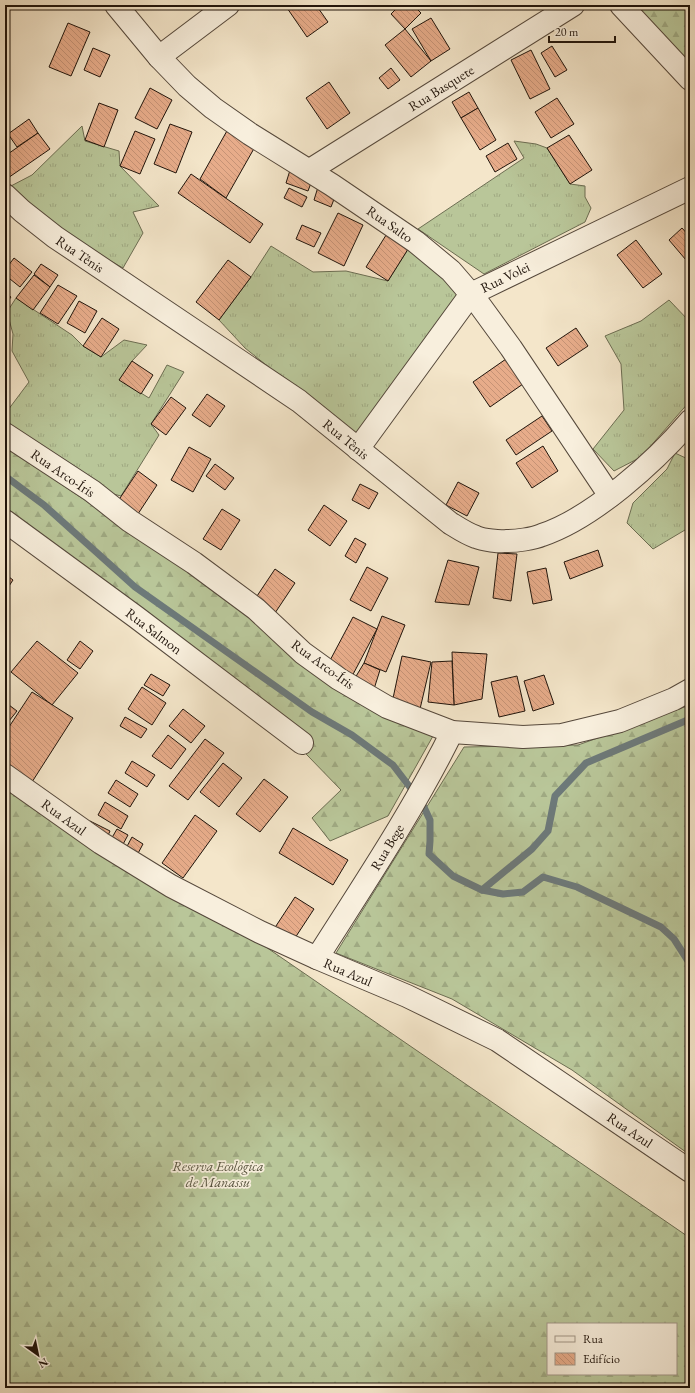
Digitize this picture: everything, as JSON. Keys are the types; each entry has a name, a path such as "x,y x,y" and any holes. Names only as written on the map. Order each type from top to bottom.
{"street":[{"name":"Rua Salto","path":"116,5 159,58 212,108 250,134 310,170 416,242 451,272 471,294 511,348 610,496"},
{"path":"159,58 228,5"},
{"name":"Rua Basquete","path":"310,170 573,5"},
{"path":"622,5 690,79"},
{"name":"Rua Volei","path":"358,449 471,294 690,188"},
{"name":"Rua Tênis","path":"5,195 22,211 55,237 299,401 450,523 477,538 505,542 542,536 572,521 610,496 643,468 690,421"},
{"name":"Rua Arco-Íris","path":"5,434 92,492 130,521 194,563 256,609 303,653 338,678 387,707 452,732 523,737 562,735 620,721 674,699 690,690"},
{"name":"Rua Salmon","path":"5,521 136,617 302,743"},
{"name":"Rua Bege","path":"317,958 382,857 425,784 452,732"},
{"name":"Rua Azul","path":"5,775 101,844 171,886 260,932 407,996 497,1040 690,1171"}],"green space":[{"path":"621,5 690,5 690,79"},
{"path":"82,126 85,141 119,151 120,166 159,206 133,212 143,233 123,268 75,241 9,187 32,175"},
{"path":"514,141 536,144 547,148 570,184 585,186 585,197 591,208 585,222 484,274 418,229 524,158"},
{"path":"271,246 313,272 346,271 388,281 410,246 463,293 358,439 245,348 219,320 251,277"},
{"path":"16,298 72,335 83,346 101,357 124,340 147,345 132,361 120,380 149,398 167,365 184,372 151,424 159,435 121,496 102,491 24,441 5,420 5,414 29,382 12,351 13,334 7,312"},
{"path":"669,300 690,322 690,401 641,457 614,471 593,449 624,410 621,364 605,336 641,321"},
{"path":"5,446 433,736 388,816 330,841 312,818 341,790 242,688 92,571 5,510"},
{"path":"675,453 690,460 690,527 653,549 627,523 633,503 667,469"},
{"path":"690,705 690,1155 572,1070 452,999 336,953 464,747 578,745"},
{"name":"Reserva Ecológica de Manassu","path":"5,768 690,1238 690,1388 5,1388"}],"building":[{"path":"285,5 316,5 328,22 307,37"},
{"path":"400,5 413,5 421,13 405,29 391,14"},
{"path":"431,18 450,49 431,61 412,29"},
{"path":"68,23 90,32 71,76 49,67"},
{"path":"405,29 431,61 411,77 385,45"},
{"path":"552,46 567,70 555,77 541,53"},
{"path":"93,48 110,55 100,77 84,70"},
{"path":"531,50 550,89 530,99 511,60"},
{"path":"391,68 400,80 388,89 379,78"},
{"path":"329,82 350,113 327,129 306,98"},
{"path":"150,88 172,100 157,129 135,118"},
{"path":"469,92 478,108 461,118 452,102"},
{"path":"557,98 574,124 551,138 535,112"},
{"path":"99,103 118,110 104,147 85,140"},
{"path":"478,108 496,140 480,150 461,118"},
{"path":"29,119 38,133 17,147 8,134"},
{"path":"170,124 192,132 176,173 154,164"},
{"path":"228,129 256,145 226,198 200,179"},
{"path":"135,131 155,139 140,174 120,166"},
{"path":"38,133 50,149 5,180 5,156"},
{"path":"569,135 592,170 570,184 547,148"},
{"path":"508,143 517,159 495,172 486,156"},
{"path":"291,167 314,175 308,191 286,183"},
{"path":"191,174 263,224 250,243 178,193"},
{"path":"318,187 336,194 331,207 314,200"},
{"path":"289,188 307,197 302,207 284,198"},
{"path":"338,213 363,225 344,266 318,253"},
{"path":"302,225 321,233 314,247 296,239"},
{"path":"682,228 690,237 690,256 686,260 669,240"},
{"path":"388,232 410,246 388,281 366,267"},
{"path":"636,240 662,274 643,288 617,255"},
{"path":"5,252 10,256 5,262"},
{"path":"14,258 32,272 20,287 5,275 5,270"},
{"path":"228,260 251,277 219,320 196,302"},
{"path":"41,264 58,275 50,287 34,274"},
{"path":"34,275 50,287 33,310 16,298"},
{"path":"58,285 77,296 58,324 40,313"},
{"path":"5,293 11,297 5,305"},
{"path":"79,301 97,311 85,333 67,323"},
{"path":"102,318 119,329 101,357 83,346"},
{"path":"576,328 588,346 558,366 546,348"},
{"path":"506,359 523,384 490,407 473,382"},
{"path":"132,361 153,375 141,394 119,380"},
{"path":"207,394 225,406 210,427 192,415"},
{"path":"171,397 186,408 166,435 151,424"},
{"path":"542,416 552,431 516,455 506,440"},
{"path":"543,446 558,471 532,488 516,463"},
{"path":"189,447 211,459 193,492 171,480"},
{"path":"690,449 690,459 686,457"},
{"path":"215,464 234,478 225,490 206,476"},
{"path":"138,471 157,485 134,520 114,507"},
{"path":"458,482 479,493 467,516 446,505"},
{"path":"360,484 378,493 369,509 352,500"},
{"path":"324,505 347,521 330,546 308,530"},
{"path":"222,509 240,520 221,550 203,539"},
{"path":"355,538 366,544 356,563 345,556"},
{"path":"598,550 603,566 570,579 564,562"},
{"path":"498,553 517,554 511,601 493,598"},
{"path":"448,560 479,567 469,605 435,602"},
{"path":"367,567 388,578 371,611 350,600"},
{"path":"546,568 552,600 533,604 527,572"},
{"path":"275,569 295,583 275,613 255,599"},
{"path":"5,574 13,580 5,592"},
{"path":"382,616 405,625 386,672 364,663"},
{"path":"353,617 377,629 350,680 326,668"},
{"path":"37,641 78,673 52,705 11,672"},
{"path":"80,641 93,651 80,669 67,660"},
{"path":"452,652 487,654 482,699 454,705"},
{"path":"402,656 431,662 420,709 392,703"},
{"path":"452,661 454,705 428,702 432,662"},
{"path":"364,663 380,670 374,689 355,678"},
{"path":"151,674 170,685 163,696 144,685"},
{"path":"544,675 554,704 533,711 524,681"},
{"path":"517,676 525,711 499,717 491,682"},
{"path":"142,687 166,703 152,725 128,709"},
{"path":"32,692 73,718 32,782 5,765 5,733"},
{"path":"5,702 17,711 5,726"},
{"path":"183,709 205,726 191,743 169,726"},
{"path":"125,717 147,729 141,738 120,726"},
{"path":"168,735 186,749 171,769 152,756"},
{"path":"205,739 224,753 188,800 169,786"},
{"path":"132,761 155,775 147,787 125,773"},
{"path":"223,763 242,778 219,807 200,792"},
{"path":"264,779 288,797 260,832 236,814"},
{"path":"116,780 138,794 130,807 108,793"},
{"path":"105,802 128,816 121,829 98,815"},
{"path":"195,815 217,831 183,878 162,863"},
{"path":"90,821 110,831 106,840 86,830"},
{"path":"293,828 348,860 333,885 279,853"},
{"path":"117,829 128,835 121,848 110,841"},
{"path":"132,837 143,844 135,859 124,852"},
{"path":"295,897 314,909 293,941 274,929"}],"waterway":[{"path":"5,476 44,505 135,587 312,712 352,735 393,765 422,803 430,820 429,854 453,876 482,890 503,894 523,892 543,877 577,887 661,927 674,939 690,964"},
{"path":"482,890 532,849 548,831 555,796 586,763 690,719"}]}
